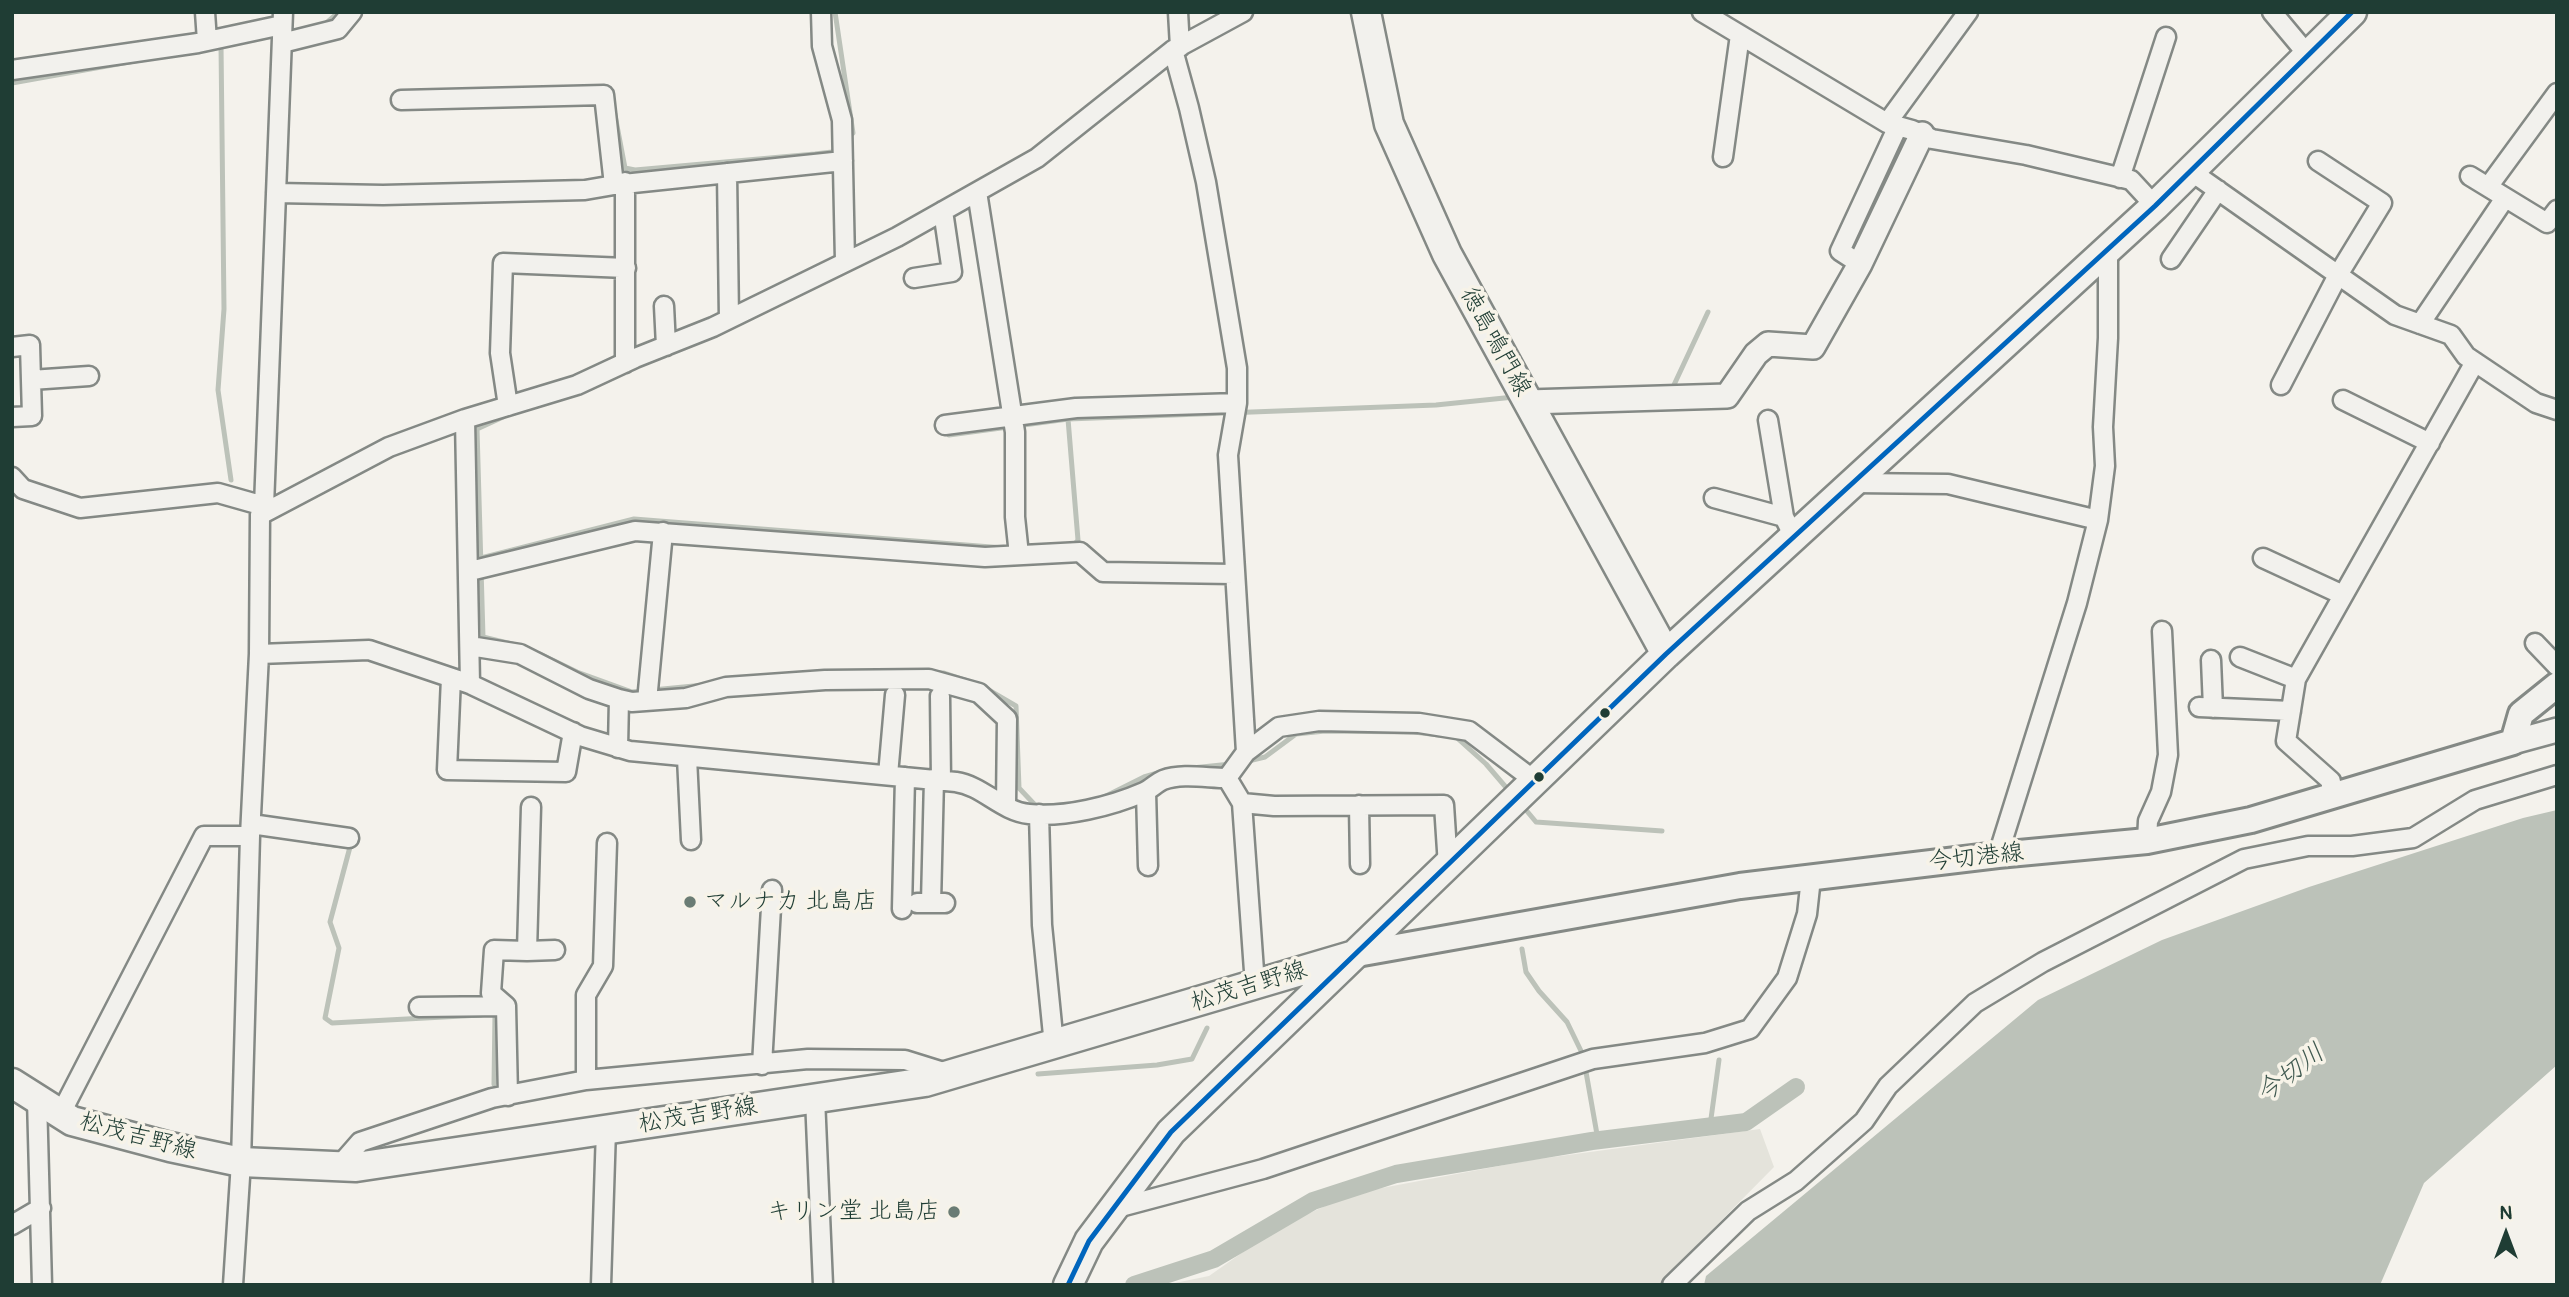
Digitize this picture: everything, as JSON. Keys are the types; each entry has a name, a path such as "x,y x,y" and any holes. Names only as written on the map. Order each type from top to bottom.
{"main road":[{"name":"徳島鳴門線","path":"1366,12 1390,124 1447,254 1666,654"},
{"name":"松茂吉野線","path":"12,1083 72,1121 170,1147 241,1162 356,1167 925,1082 1357,954 1666,654 1789,527 1854,483 2108,246 2155,206 2352,12"},
{"path":"2513,742 2521,714 2557,685"},
{"name":"今切港線","path":"1357,954 1740,886 1998,855 2147,841 2251,820 2513,742"},
{"path":"1068,1285 1089,1241 1171,1132 1357,954"}],"street":[{"path":"205,12 207,41"},
{"path":"12,70 282,27 338,29 352,12"},
{"path":"821,12 822,46 842,120 845,261"},
{"path":"1178,12 1177,49 1217,242 1237,368 1237,403 1228,455 1233,573 1246,752"},
{"path":"16,488 80,508 218,493 262,511 389,447 465,419 577,385 729,319 897,237 1037,158 1177,49 1243,12"},
{"path":"1702,12 1893,124 1932,139 2026,155 2131,180 2155,206"},
{"path":"1860,264 1840,251 1893,124 1968,12"},
{"path":"2272,12 2308,55"},
{"path":"233,1285 241,1162 250,830 282,27"},
{"path":"1723,157 1740,35"},
{"path":"2120,178 2166,37"},
{"path":"2488,187 2557,93"},
{"path":"401,100 604,95 620,183 626,268 625,363"},
{"path":"1528,402 1727,396 1756,354 1768,344 1813,347 1860,264 1922,134"},
{"path":"2281,385 2338,275 2382,203 2318,161"},
{"path":"276,193 383,195 585,190 620,183 843,162"},
{"path":"2189,170 2395,315 2451,335 2466,356 2536,403 2557,410"},
{"path":"727,173 729,319"},
{"path":"2470,176 2547,223 2557,210"},
{"path":"2171,259 2218,190"},
{"path":"976,192 1014,423 1015,517 1019,555"},
{"path":"2420,324 2505,198"},
{"path":"914,278 952,272 943,211"},
{"path":"1998,855 2077,603 2098,520 2105,466 2108,246"},
{"path":"508,406 500,353 503,263 626,268"},
{"path":"664,306 666,345"},
{"path":"12,347 30,345 32,416 12,417"},
{"path":"2332,797 2330,781 2286,741 2296,679 2476,362"},
{"path":"31,380 89,376"},
{"path":"2343,400 2430,443"},
{"path":"945,425 1014,423 1076,408 1237,403"},
{"path":"465,419 470,571 470,684"},
{"path":"1768,420 1789,527"},
{"path":"1854,483 1948,485 2098,520"},
{"path":"1714,498 1789,527"},
{"path":"470,571 635,531 985,557 1080,552 1103,572 1233,573"},
{"path":"647,701 663,532"},
{"path":"2263,558 2343,595"},
{"path":"2147,841 2148,821 2161,792 2168,755 2162,631"},
{"path":"2535,643 2557,666"},
{"path":"470,646 520,654 589,689 632,702 686,698 726,687 825,680 929,679 979,693 1007,719 1006,806"},
{"path":"259,654 369,650 470,684 573,732 630,751 970,784 1006,806 1028,814 1068,814 1146,792 1163,780 1195,776 1227,778"},
{"path":"2240,657 2296,679"},
{"path":"2211,660 2206,708 2291,711"},
{"path":"451,678 447,769 566,772 573,732"},
{"path":"895,695 897,776 924,904 938,780 940,696"},
{"path":"618,748 619,699"},
{"path":"1227,778 1246,752 1279,727 1318,721 1419,723 1469,731 1535,781"},
{"path":"2513,742 2557,730"},
{"path":"687,758 691,839"},
{"path":"1672,1285 1748,1211 1796,1181 1864,1121 1888,1086 1975,1003 2042,962 2244,859 2308,846 2351,846 2413,838 2476,800 2557,775"},
{"path":"1227,778 1242,803 1255,985"},
{"path":"1146,792 1148,866"},
{"path":"1242,803 1274,806 1444,804 1448,866"},
{"path":"1359,805 1360,864"},
{"path":"527,951 531,807"},
{"path":"1039,814 1042,925 1054,1045"},
{"path":"42,1285 41,1208 49,1106 204,836 250,830 349,838"},
{"path":"586,1080 586,995 603,966 607,843"},
{"path":"1113,1209 1263,1169 1593,1059 1705,1043 1750,1029 1787,978 1807,914 1811,878"},
{"path":"762,1065 772,890"},
{"path":"508,1096 506,1006 491,993 494,950 555,950"},
{"path":"419,1007 506,1006"},
{"path":"340,1166 360,1142 492,1098 586,1080 808,1059 905,1060 953,1075"},
{"path":"815,1098 823,1285"},
{"path":"601,1285 606,1129"},
{"path":"12,1225 41,1208"}],"shaded area":[{"path":"1760,1129 1774,1167 1689,1253 1676,1285 1165,1285 1209,1276 1280,1226 1355,1193 1531,1160"}],"water":[{"name":"今切川","path":"2557,810 2557,1065 2424,1183 2380,1285 1704,1285 1706,1276 2038,1000 2162,940 2309,887 2523,818"}],"waterway":[{"path":"324,25 339,12"},
{"path":"835,12 853,133 847,138"},
{"path":"218,45 221,45 224,309 218,390 231,480"},
{"path":"12,83 157,57"},
{"path":"614,110 625,168 635,170 815,154 832,152 837,147"},
{"path":"1667,387 1673,387 1708,312"},
{"path":"949,435 1068,419 1436,405 1514,397"},
{"path":"503,417 477,429 483,637 524,647"},
{"path":"1068,419 1078,540 1073,546"},
{"path":"481,558 634,519 1004,548"},
{"path":"540,654 577,672 632,692 704,685"},
{"path":"933,673 944,673 971,682"},
{"path":"980,685 1016,706 1019,788 1036,806 1067,805"},
{"path":"1244,762 1265,757 1296,734 1325,731 1414,732 1439,735"},
{"path":"1456,737 1486,764 1510,792"},
{"path":"1192,768 1231,764"},
{"path":"1100,799 1144,777 1161,772"},
{"path":"1521,804 1536,822 1662,831"},
{"path":"312,842 350,847 330,922 339,948 325,1018 332,1023 481,1015"},
{"path":"1522,949 1526,972 1567,1022 1583,1055 1598,1140"},
{"path":"491,1014 495,1014 494,1084"},
{"path":"1038,1074 1157,1065 1192,1059 1207,1028"},
{"path":"1710,1126 1719,1060"},
{"path":"1134,1285 1214,1259 1313,1201 1396,1174 1592,1141 1746,1122 1796,1087"}],"transit line":[{"path":"1068,1285 1089,1241 1171,1132 1666,654 2155,206 2352,12"}],"place":[{"name":"マルナカ 北島店","path":"690,902"},
{"name":"キリン堂 北島店","path":"954,1212"}]}
